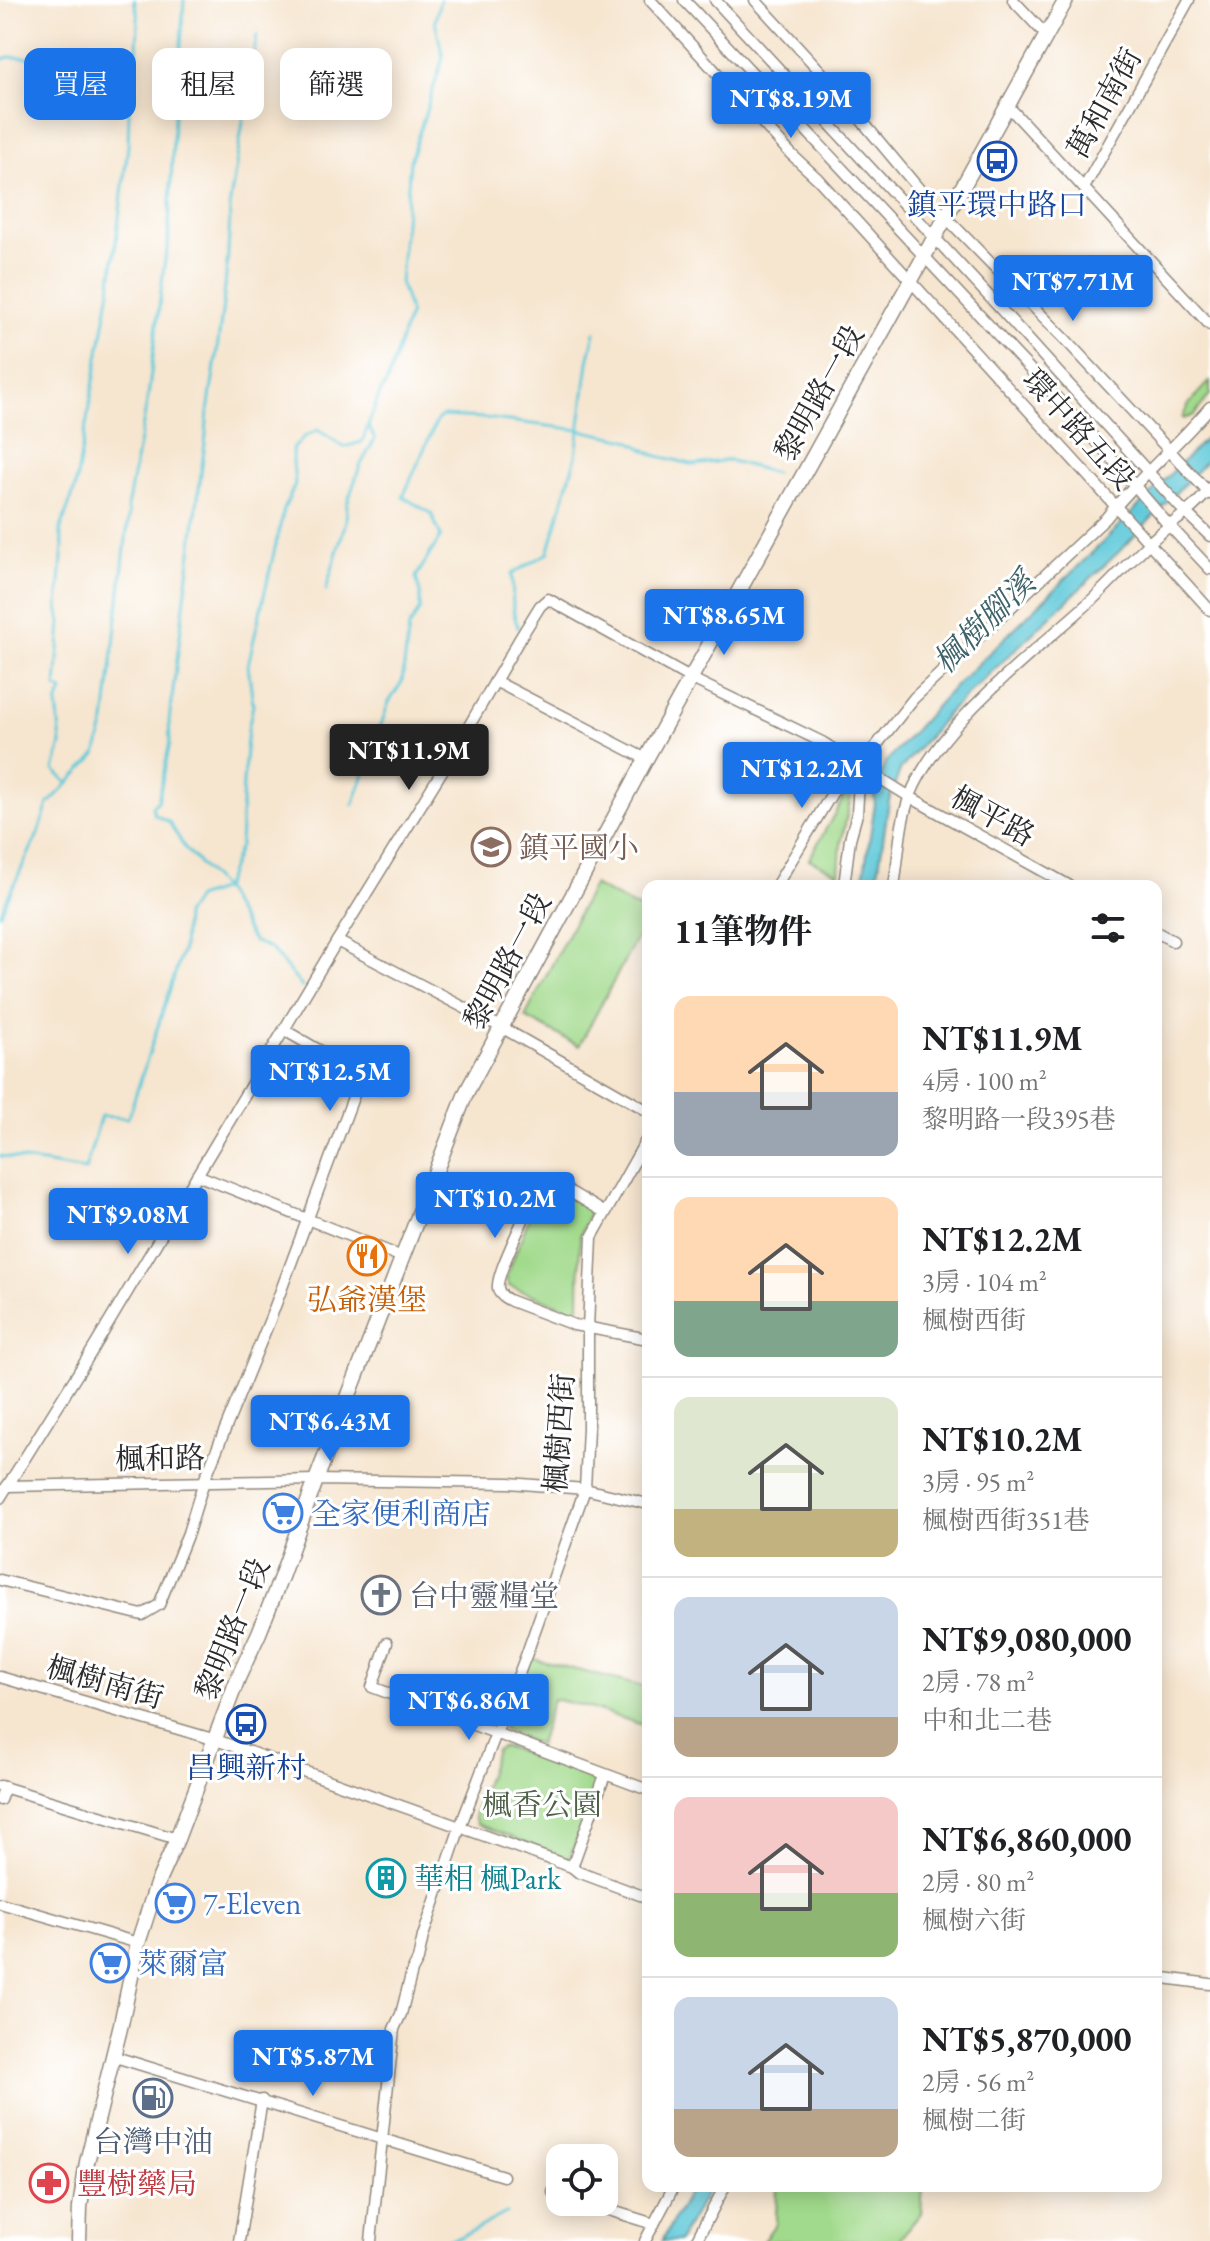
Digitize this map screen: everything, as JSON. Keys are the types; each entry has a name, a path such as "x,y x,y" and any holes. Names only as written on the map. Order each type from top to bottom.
{"main road":[{"name":"黎明路一段","path":"79,2241 80,2207 87,2162 138,1943 157,1884 281,1577 466,1093 690,678 1066,0"}],"street":[{"name":"環中路五段","path":"650,0 791,154 818,179 1210,610"},
{"name":"環中路五段","path":"684,0 1086,429 1210,569"},
{"name":"環中路五段","path":"715,0 1210,536"},
{"name":"環中路五段","path":"755,0 821,72 924,195 1208,490"},
{"path":"1013,0 1046,35"},
{"name":"萬和南街","path":"1084,188 1189,0"},
{"path":"1008,106 1210,325"},
{"path":"845,880 864,769 914,698 1107,518 1171,453 1210,407"},
{"path":"895,880 903,821 910,797 922,771 964,718 1094,598 1147,541 1208,490"},
{"path":"0,1498 95,1346 540,606 548,599 690,678 822,742 864,769"},
{"path":"495,681 646,759"},
{"path":"780,880 840,780 864,769"},
{"name":"楓平路","path":"864,769 1059,880"},
{"path":"1162,935 1173,941"},
{"path":"337,941 501,1027 642,1108"},
{"path":"0,1580 142,1615 159,1605 358,1084 357,1072 284,1030"},
{"name":"楓樹西街","path":"371,2241 394,2029 460,1827 585,1489 592,1237 642,1147"},
{"path":"197,1175 402,1257"},
{"path":"604,1212 552,1181 541,1182 498,1282 498,1289 502,1296 511,1301 588,1328 642,1338"},
{"name":"楓和路","path":"7,1486 316,1480 509,1483 585,1489 642,1503"},
{"path":"387,1643 372,1687 642,1788"},
{"name":"楓樹南街","path":"0,1677 216,1740 572,1867 642,1896"},
{"path":"572,1867 605,1775"},
{"path":"0,1800 2,1787 177,1839"},
{"path":"0,1903 138,1943"},
{"path":"1162,1978 1210,1984"},
{"path":"112,2056 503,2176"},
{"path":"239,2241 262,2100"},
{"path":"645,2241 671,2192"},
{"path":"696,2241 722,2192"},
{"path":"618,2213 654,2224"}],"green space":[{"path":"1210,381 1210,395 1194,415 1182,418 1189,404"},
{"path":"852,792 841,843 839,874 809,859 844,797"},
{"path":"593,885 642,910 642,928 579,1046 525,1017"},
{"path":"547,1185 587,1207 589,1215 580,1236 579,1307 575,1311 509,1286 506,1278 539,1192"},
{"path":"530,1658 642,1686 642,1725 553,1699 539,1745 503,1729"},
{"name":"楓香公園","path":"503,1746 600,1778 569,1859 477,1824 474,1816 496,1750"},
{"path":"777,2192 923,2192 921,2213 898,2241 763,2241 776,2223"}],"water":[{"path":"1210,434 1210,457 1125,546 949,712 900,770 889,801 877,880 863,880 874,795 885,763 947,694"},
{"path":"689,2192 707,2192 679,2241 662,2241"}],"waterway":[{"path":"68,783 54,770 61,744 57,704 62,691 56,687 63,545 60,531 75,488 110,290 128,146 130,72 137,53 138,17 134,0"},
{"path":"0,914 38,834 48,804 96,755 105,722 129,513 127,508 148,397 168,248 176,73 180,59 184,0"},
{"path":"0,1156 85,1170 101,1116 128,1118 183,949 185,915 196,898 223,889 240,846 243,782 253,705 248,665 284,509 295,484 292,450 304,437 318,430 344,447 362,442 387,382 410,312 400,282 410,161 443,58 435,21 440,0"},
{"path":"257,35 230,202 224,295 169,721 170,742 158,801 152,806 154,814 169,822 185,848 223,889 253,941 271,949 302,987"},
{"path":"0,60 24,57"},
{"path":"518,628 513,610 512,574 548,553 576,456 595,332"},
{"path":"353,805 389,702 402,682 409,627 420,609 416,577 441,536 431,513 403,497 437,420 442,416 580,430 628,440 654,455 695,465 728,460 775,473"},
{"path":"326,590 346,521 347,504 360,466 375,439 368,425"},
{"path":"443,2241 461,2237 506,2213"}],"place":[{"name":"鎮平環中路口","path":"997,161"},
{"name":"鎮平國小","path":"491,847"},
{"name":"弘爺漢堡","path":"367,1256"},
{"name":"全家便利商店","path":"283,1513"},
{"name":"台中靈糧堂","path":"381,1595"},
{"name":"昌興新村","path":"246,1724"},
{"name":"華相 楓Park","path":"386,1878"},
{"name":"7-Eleven","path":"175,1903"},
{"name":"萊爾富","path":"110,1963"},
{"name":"台灣中油","path":"153,2098"},
{"name":"豐樹藥局","path":"49,2183"}],"water label":[{"name":"楓樹腳溪","path":"984,622"}]}
